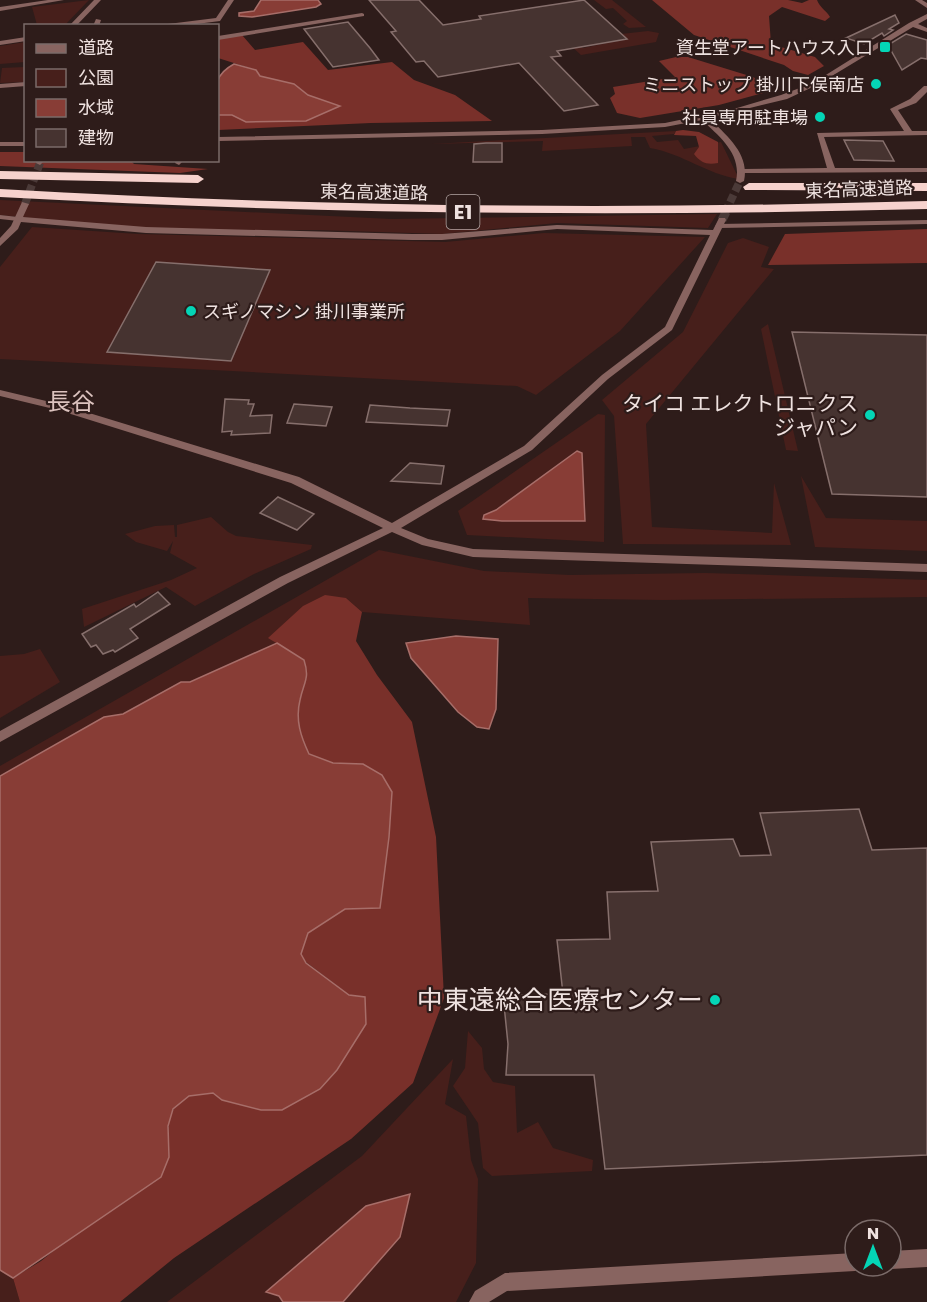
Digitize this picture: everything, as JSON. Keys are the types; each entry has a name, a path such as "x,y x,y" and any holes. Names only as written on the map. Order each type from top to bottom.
{"highway":[{"path":"0,175 198,179"},
{"name":"東名高速道路","path":"0,182 179,193 405,200 689,200 927,194"},
{"path":"745,184 927,187"},
{"name":"東名高速道路","path":"0,193 244,206 435,212 699,211 927,205"}],"street":[{"path":"0,9 62,0"},
{"path":"74,24 98,0"},
{"path":"176,24 218,20 231,0"},
{"path":"918,0 927,6"},
{"path":"219,38 362,15"},
{"path":"219,139 618,129 665,125 705,118 784,97 815,84 927,16"},
{"path":"911,24 927,30"},
{"path":"0,43 24,39"},
{"path":"0,86 24,84"},
{"path":"909,133 894,109 913,101 927,88"},
{"path":"705,118 737,153 745,184"},
{"path":"832,171 820,135 927,133"},
{"path":"0,144 24,144"},
{"path":"743,171 927,170"},
{"path":"0,243 18,219 25,204"},
{"path":"0,217 146,230 412,237 442,237 557,227 927,222"},
{"path":"0,737 263,591 392,528 528,448 605,377 669,328 718,226"},
{"path":"0,393 60,407 295,480 392,528 426,542 473,553 927,568"},
{"path":"903,1259 927,1258"},
{"path":"478,1302 481,1297 506,1282 843,1263"}],"green space":[{"path":"89,0 66,24 37,24 32,7"},
{"path":"594,0 612,0 646,27 629,28 623,24 627,21 613,8 606,9"},
{"path":"558,24 583,48 626,39 621,34 648,31 659,33 656,42 581,55 549,26"},
{"path":"24,42 24,62 0,64 0,46"},
{"path":"24,67 24,82 0,83 2,68"},
{"path":"676,131 674,134 652,136 657,142 678,140 684,149 721,142 739,179 716,173 674,155 650,148 645,137 631,137 632,146 542,151 543,141 431,144"},
{"path":"0,200 391,219 717,214 708,228 557,223 442,234 318,230 148,230 0,215"},
{"path":"32,227 138,234 445,242 544,233 705,237 620,331 536,395 517,386 0,359 0,267"},
{"path":"743,238 769,247 761,267 774,269 646,424 652,527 772,533 774,483 791,545 623,544 614,416 602,400 683,332 728,243"},
{"path":"768,324 798,451 786,450 761,329"},
{"path":"598,414 605,415 604,542 467,535 458,511"},
{"path":"801,476 826,518 927,521 927,551 815,547"},
{"path":"211,517 236,536 312,545 311,549 254,574 195,606 166,587 84,627 82,609 171,580 197,568 170,553 173,541 167,551 136,542 125,534 155,526 174,525 175,537 177,537 177,525"},
{"path":"379,550 484,571 570,575 705,573 927,580 927,597 663,600 528,598 530,625 362,612 346,598 269,638 277,643 190,682 181,682 123,714 104,717 0,776 0,766"},
{"path":"40,649 60,682 0,718 0,656 24,654"},
{"path":"468,1031 482,1048 484,1069 493,1082 515,1086 517,1133 538,1122 553,1148 593,1160 592,1171 492,1176 483,1168 478,1123 453,1086 465,1068"},
{"path":"453,1059 445,1104 466,1116 471,1160 478,1179 476,1263 456,1302 167,1302 362,1156"},
{"path":"0,1270 13,1278 20,1302 0,1302"}],"shaded area":[{"path":"652,0 788,0 802,3 817,0 830,17 825,21 782,7 769,16 771,44 815,57 824,66 808,75 694,35"},
{"path":"242,35 255,50 303,42 328,70 392,62 414,80 455,95 492,121 371,123 219,130 219,115 232,115 246,122 339,106 308,95 294,84 260,76 256,70 219,58 219,39"},
{"path":"688,57 753,77 771,87 770,91 719,105 640,118 617,113 610,98 615,94 613,87 675,77 659,61"},
{"path":"676,131 699,132 718,142 718,163 707,163 694,154 699,147 696,136 674,135"},
{"path":"0,152 24,152 24,162 132,162 134,164 208,169 180,173 0,166"},
{"path":"927,229 927,263 768,265 785,234"},
{"path":"325,595 346,598 362,612 356,641 377,675 412,722 436,837 444,998 413,1083 351,1139 174,1258 120,1302 20,1302 13,1278 41,1261 169,1157 169,1123 180,1101 191,1095 213,1093 222,1100 261,1110 365,997 349,995 306,962 301,954 308,933 345,909 380,908 392,792 363,764 333,763 309,754 301,735 298,714 306,676 304,660 268,638 303,606"}],"water":[{"path":"261,0 318,0 321,4 316,7 252,17 239,16 239,13 254,11"},
{"path":"234,64 256,70 260,76 294,84 308,95 340,106 306,121 246,122 232,115 219,115 219,78 226,69"},
{"path":"577,451 582,453 585,521 483,519 484,515 496,510"},
{"path":"456,636 498,639 496,709 489,729 477,727 458,712 411,658 406,643"},
{"path":"277,643 304,660 306,666 298,714 301,735 309,754 333,763 363,764 382,775 392,792 380,908 345,909 308,933 301,954 306,963 349,995 365,997 366,1024 337,1070 320,1089 282,1110 261,1110 222,1100 213,1093 189,1096 173,1109 168,1126 169,1157 161,1177 13,1278 0,1270 0,776 104,717 123,714 181,682 190,682"},
{"path":"410,1194 400,1237 343,1302 283,1302 279,1296 266,1292 366,1206"}],"building":[{"path":"369,0 419,0 443,25 481,19 479,16 584,0 627,39 557,51 561,56 551,57 598,105 564,111 519,63 438,77 424,61 416,62 391,32 396,31"},
{"path":"895,15 899,23 889,29 893,30 884,36 882,33 864,44 846,38"},
{"path":"348,22 379,60 333,67 304,29"},
{"path":"906,34 927,40 927,59 921,58 902,70 888,45"},
{"path":"844,140 883,141 894,161 854,160"},
{"path":"502,143 502,162 473,162 474,144"},
{"name":"スギノマシン 掛川事業所","path":"156,262 270,270 231,361 107,352"},
{"name":"タイコ エレクトロニクス ジャパン","path":"792,332 927,335 927,497 832,494"},
{"path":"225,399 249,400 248,404 254,404 250,416 272,415 270,433 231,435 232,431 222,432"},
{"path":"294,404 332,407 326,426 287,423"},
{"path":"370,405 450,410 447,426 366,422"},
{"path":"410,463 444,466 441,484 391,481"},
{"path":"278,497 314,514 297,530 260,513"},
{"path":"158,592 170,604 130,629 138,638 115,652 113,650 103,654 96,645 91,647 82,634 134,604 136,607"},
{"name":"中東遠総合医療センター","path":"859,809 872,850 927,848 927,1155 605,1169 594,1075 506,1075 508,1044 503,995 563,994 557,940 610,939 607,892 658,891 651,842 733,839 740,856 771,855 760,813"}],"tunnel":[{"path":"25,204 40,163"},
{"path":"725,213 740,181"},
{"path":"722,220 726,212"}],"place":[{"name":"資生堂アートハウス入口","path":"885,47"},
{"name":"ミニストップ 掛川下俣南店","path":"876,84"},
{"name":"社員専用駐車場","path":"820,117"},
{"name":"スギノマシン 掛川事業所","path":"191,311"},
{"name":"タイコ エレクトロニクス ジャパン","path":"870,415"},
{"name":"中東遠総合医療センター","path":"715,1000"}],"district":[{"name":"長谷","path":"71,401"}]}
